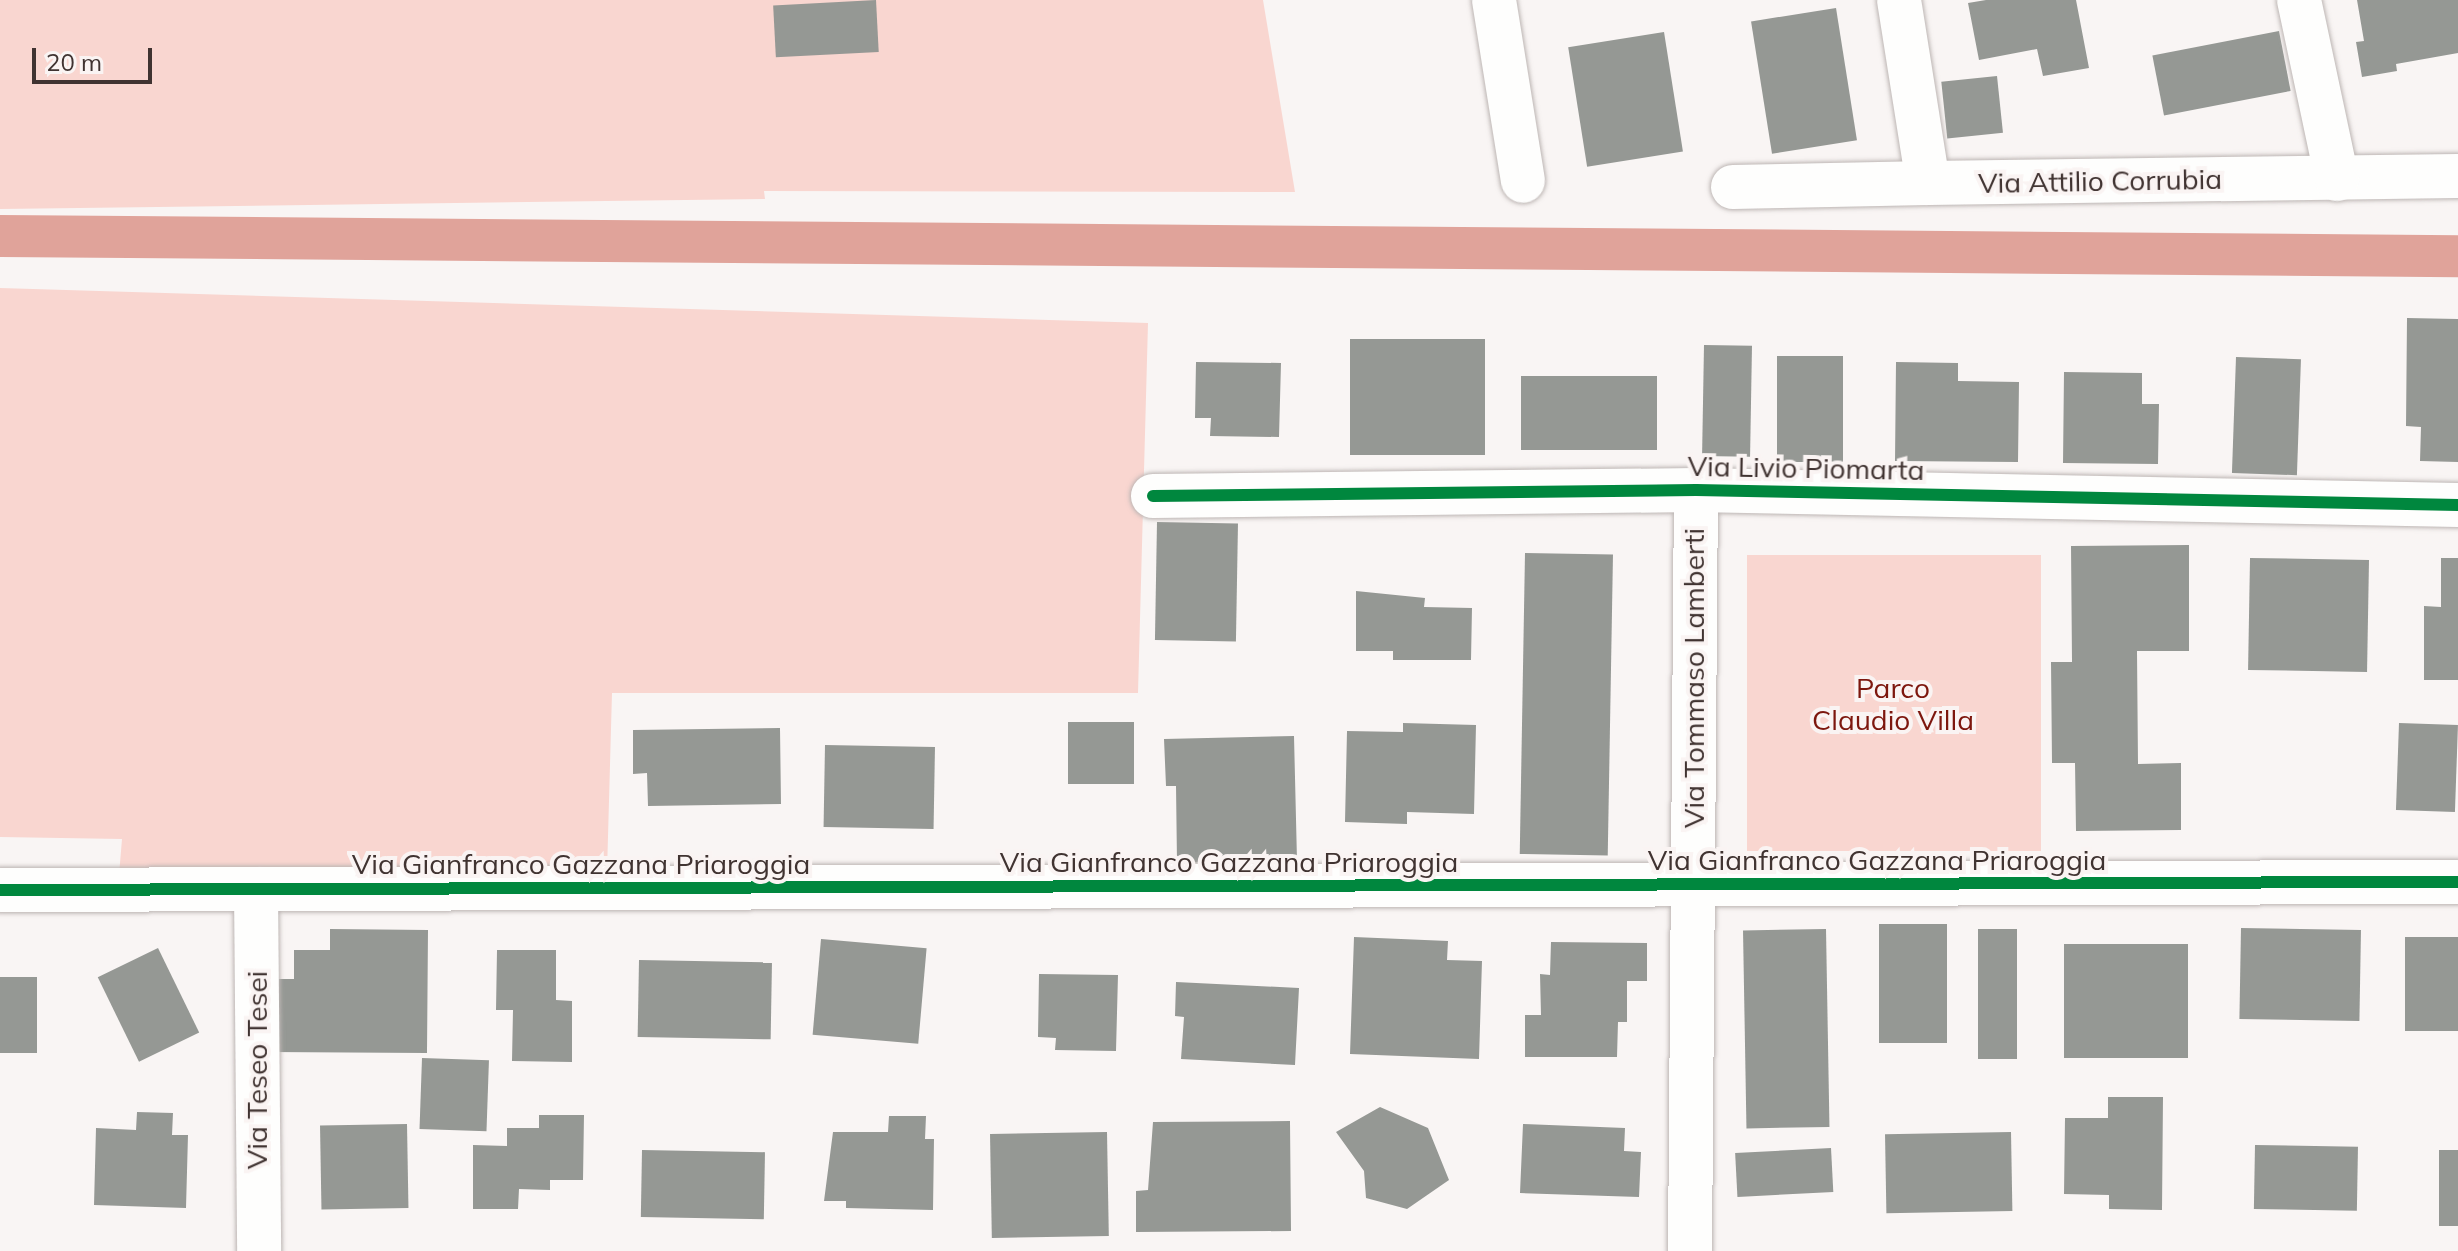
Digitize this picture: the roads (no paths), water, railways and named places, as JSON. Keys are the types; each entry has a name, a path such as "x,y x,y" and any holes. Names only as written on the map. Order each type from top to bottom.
{"street":[{"path":"1494,0 1523,181"},
{"path":"1899,0 1928,183"},
{"path":"2299,0 2337,179"},
{"name":"Via Attilio Corrubia","path":"1733,187 2458,176"},
{"name":"Via Livio Piomarta","path":"1153,496 1696,490 2458,505"},
{"name":"Via Tommaso Lamberti","path":"1690,1251 1696,490"},
{"name":"Via Gianfranco Gazzana Priaroggia","path":"0,890 2458,882"},
{"name":"Via Teseo Tesei","path":"256,889 259,1251"}],"waterway":[{"path":"0,236 2458,256"}],"park label":[{"name":"Parco Claudio Villa","path":"1893,704"}]}
